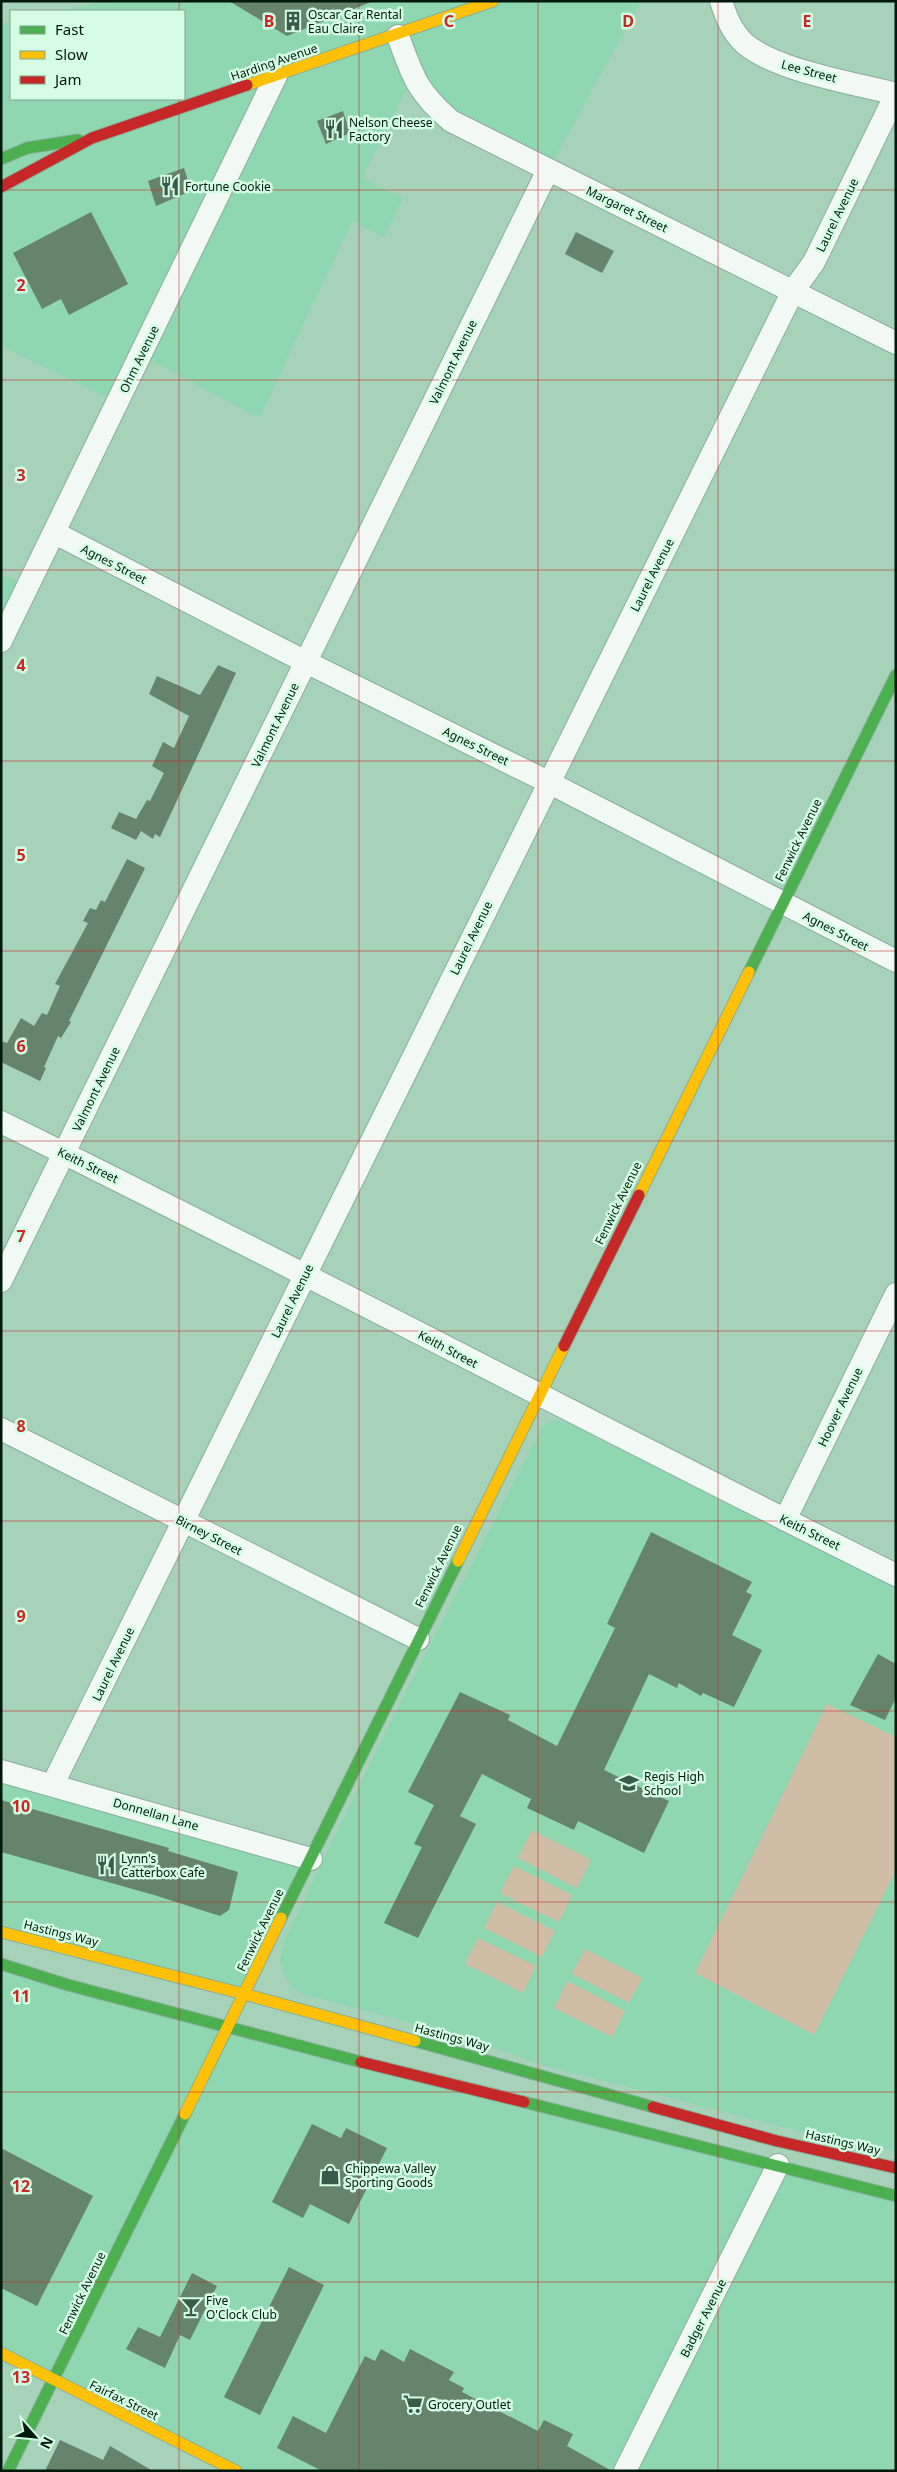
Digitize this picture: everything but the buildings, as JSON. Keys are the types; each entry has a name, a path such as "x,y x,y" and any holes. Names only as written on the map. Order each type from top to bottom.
{"main road":[{"name":"Harding Avenue","path":"1,188 92,138 398,36 493,1"},
{"name":"Harding Avenue","path":"1,160 27,148 42,144 92,138"},
{"name":"Fenwick Avenue","path":"8,2471 228,2028 538,1395 896,675"},
{"name":"Hastings Way","path":"1,1932 244,1994 777,2142 896,2168"},
{"path":"1,1964 68,1985 228,2028 788,2160 896,2196"},
{"path":"788,2160 815,2158 868,2172 896,2176"},
{"name":"Fairfax Street","path":"1,2353 236,2471"}],"street":[{"name":"Lee Street","path":"721,1 728,22 744,43 772,62 896,94"},
{"name":"Margaret Street","path":"398,36 413,77 428,102 451,120 896,343"},
{"name":"Ohm Avenue","path":"1,641 276,76"},
{"name":"Laurel Avenue","path":"53,1784 548,782 793,291 814,262 896,94"},
{"name":"Valmont Avenue","path":"1,1281 548,170"},
{"name":"Agnes Street","path":"55,533 306,662 548,782 896,961"},
{"name":"Keith Street","path":"1,1122 305,1274 538,1395 896,1575"},
{"name":"Hoover Avenue","path":"785,1520 896,1294"},
{"name":"Birney Street","path":"1,1429 418,1639"},
{"name":"Donnellan Lane","path":"1,1772 53,1784 311,1858"},
{"name":"Badger Avenue","path":"625,2471 788,2160"}],"shaded area":[{"path":"107,1 641,1 548,170 451,121 412,78 362,178 403,198 384,237 352,221 259,418 141,355 118,403 1,346 1,24 10,22 10,100 185,100 185,10 66,10"},
{"path":"1,573 28,587 1,641"},
{"name":"Regis High School","path":"554,1420 569,1424 896,1588 896,2151 817,2136 546,2066 443,2031 302,1994 293,1989 283,1973 280,1959 285,1939 381,1742 538,1435 543,1426"},
{"path":"827,1704 896,1737 896,1870 814,2035 695,1973"},
{"path":"1,1771 311,1859 244,1994 1,1932"},
{"path":"532,1830 591,1860 577,1888 518,1858"},
{"path":"514,1866 572,1895 559,1922 500,1893"},
{"path":"497,1902 555,1931 542,1957 484,1928"},
{"path":"478,1938 536,1966 523,1993 465,1964"},
{"path":"585,1949 642,1978 629,2003 572,1974"},
{"path":"1,1967 896,2196 896,2471 236,2471 1,2353"},
{"path":"567,1981 625,2011 612,2037 554,2008"}],"traffic: fast":[{"path":"1,159 27,148 78,140"},
{"path":"749,972 896,675"},
{"path":"281,1918 458,1561"},
{"path":"1,1964 68,1985 361,2062"},
{"path":"415,2041 653,2107"},
{"path":"524,2102 896,2196"},
{"path":"8,2471 185,2114"}],"traffic: slow":[{"path":"247,85 493,1"},
{"path":"639,1195 749,972"},
{"path":"458,1561 564,1346"},
{"path":"185,2114 281,1918"},
{"path":"1,1932 244,1994 415,2041"},
{"path":"1,2353 236,2471"}],"traffic: jam":[{"path":"1,187 92,138 247,85"},
{"path":"564,1346 639,1195"},
{"path":"361,2062 524,2102"},
{"path":"653,2107 777,2141 896,2168"}],"place":[{"name":"Oscar Car Rental Eau Claire","path":"293,21"},
{"name":"Nelson Cheese Factory","path":"334,129"},
{"name":"Fortune Cookie","path":"170,186"},
{"name":"Regis High School","path":"629,1783"},
{"name":"Lynn's Catterbox Cafe","path":"106,1865"},
{"name":"Chippewa Valley Sporting Goods","path":"330,2175"},
{"name":"Five O'Clock Club","path":"191,2307"},
{"name":"Grocery Outlet","path":"413,2404"}]}
